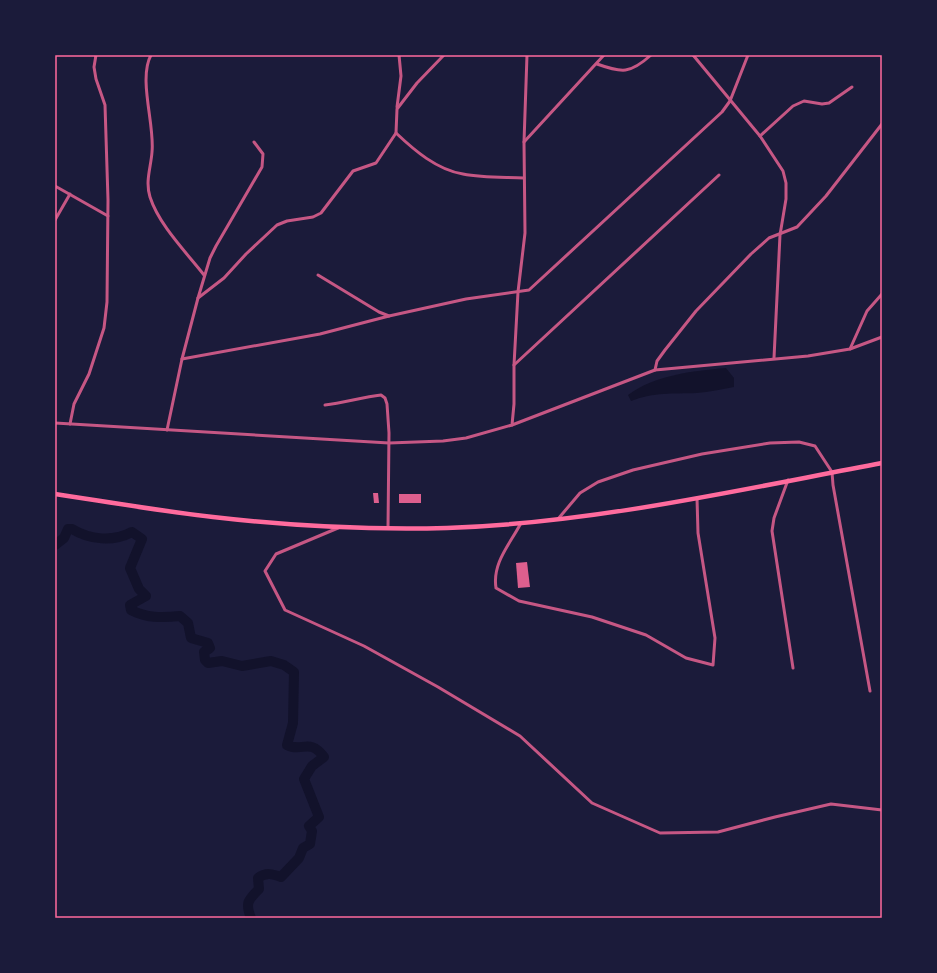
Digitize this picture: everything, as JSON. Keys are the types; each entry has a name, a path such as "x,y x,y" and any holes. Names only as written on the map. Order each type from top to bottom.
{"main road":[{"path":"55,494 215,517 292,524 388,528 445,528 521,523 598,515 882,463"}],"street":[{"path":"70,424 74,404 89,374 104,328 108,278 105,104 96,79 94,67 96,55"},
{"path":"151,55 145,83 148,98 152,151 148,170 149,196 161,219 204,275"},
{"path":"198,298 224,278 246,254 277,225 288,221 313,217 321,213 353,171 376,163 396,133 401,76 399,55"},
{"path":"397,109 416,83 444,55"},
{"path":"512,425 518,292 525,241 524,142 527,55"},
{"path":"524,142 604,55"},
{"path":"597,64 617,71 634,68 651,55"},
{"path":"693,55 760,136 783,171 786,183 786,199 780,235 774,358"},
{"path":"182,359 320,334 389,316 466,299 529,290 722,112 730,101 748,55"},
{"path":"760,136 793,106 804,101 822,104 829,103 852,88"},
{"path":"654,370 657,361 665,350 701,306 750,254 769,238 780,235 796,227 826,196 882,124"},
{"path":"396,133 423,156 440,166 462,174 524,178"},
{"path":"167,430 182,359 204,275 216,246 262,167 262,154 254,142"},
{"path":"514,365 718,175"},
{"path":"55,186 108,216"},
{"path":"55,220 70,194"},
{"path":"318,275 379,312 389,316"},
{"path":"850,349 867,311 882,294"},
{"path":"55,423 389,443 443,441 466,438 512,425 654,370 808,356 850,349 882,337"},
{"path":"325,405 381,395 385,398 387,404 389,443 388,528"},
{"path":"558,519 570,503 598,482 633,470 702,454 770,443 799,442 815,446 832,472 833,485 870,691"},
{"path":"788,480 774,518 772,531 793,668"},
{"path":"521,523 502,554 494,577 496,588 519,601 592,617 646,635 686,658 713,665 715,638 698,533 697,497"},
{"path":"342,526 276,554 264,571 285,610 364,646 438,687 520,736 592,803 660,833 718,832 831,804 882,810"}],"shaded area":[{"path":"726,368 734,378 734,387 697,393 648,396 631,401 628,395 639,388 662,378"}],"building":[{"path":"373,493 378,493 379,503 374,503"},
{"path":"399,494 421,494 421,503 399,503"},
{"path":"527,562 530,587 518,588 516,563"}],"waterway":[{"path":"55,545 64,538 68,529 72,529 86,536 102,538 117,537 132,532 142,539 130,568 139,589 146,596 130,605 131,610 142,615 154,617 180,616 188,623 191,638 208,643 210,648 204,652 205,660 208,663 222,661 242,666 271,661 284,665 294,672 293,723 287,745 292,747 306,746 314,748 324,757 312,766 304,779 319,817 309,826 312,831 310,844 303,848 299,858 281,877 270,874 258,878 259,889 252,896 248,905 251,918"}]}
